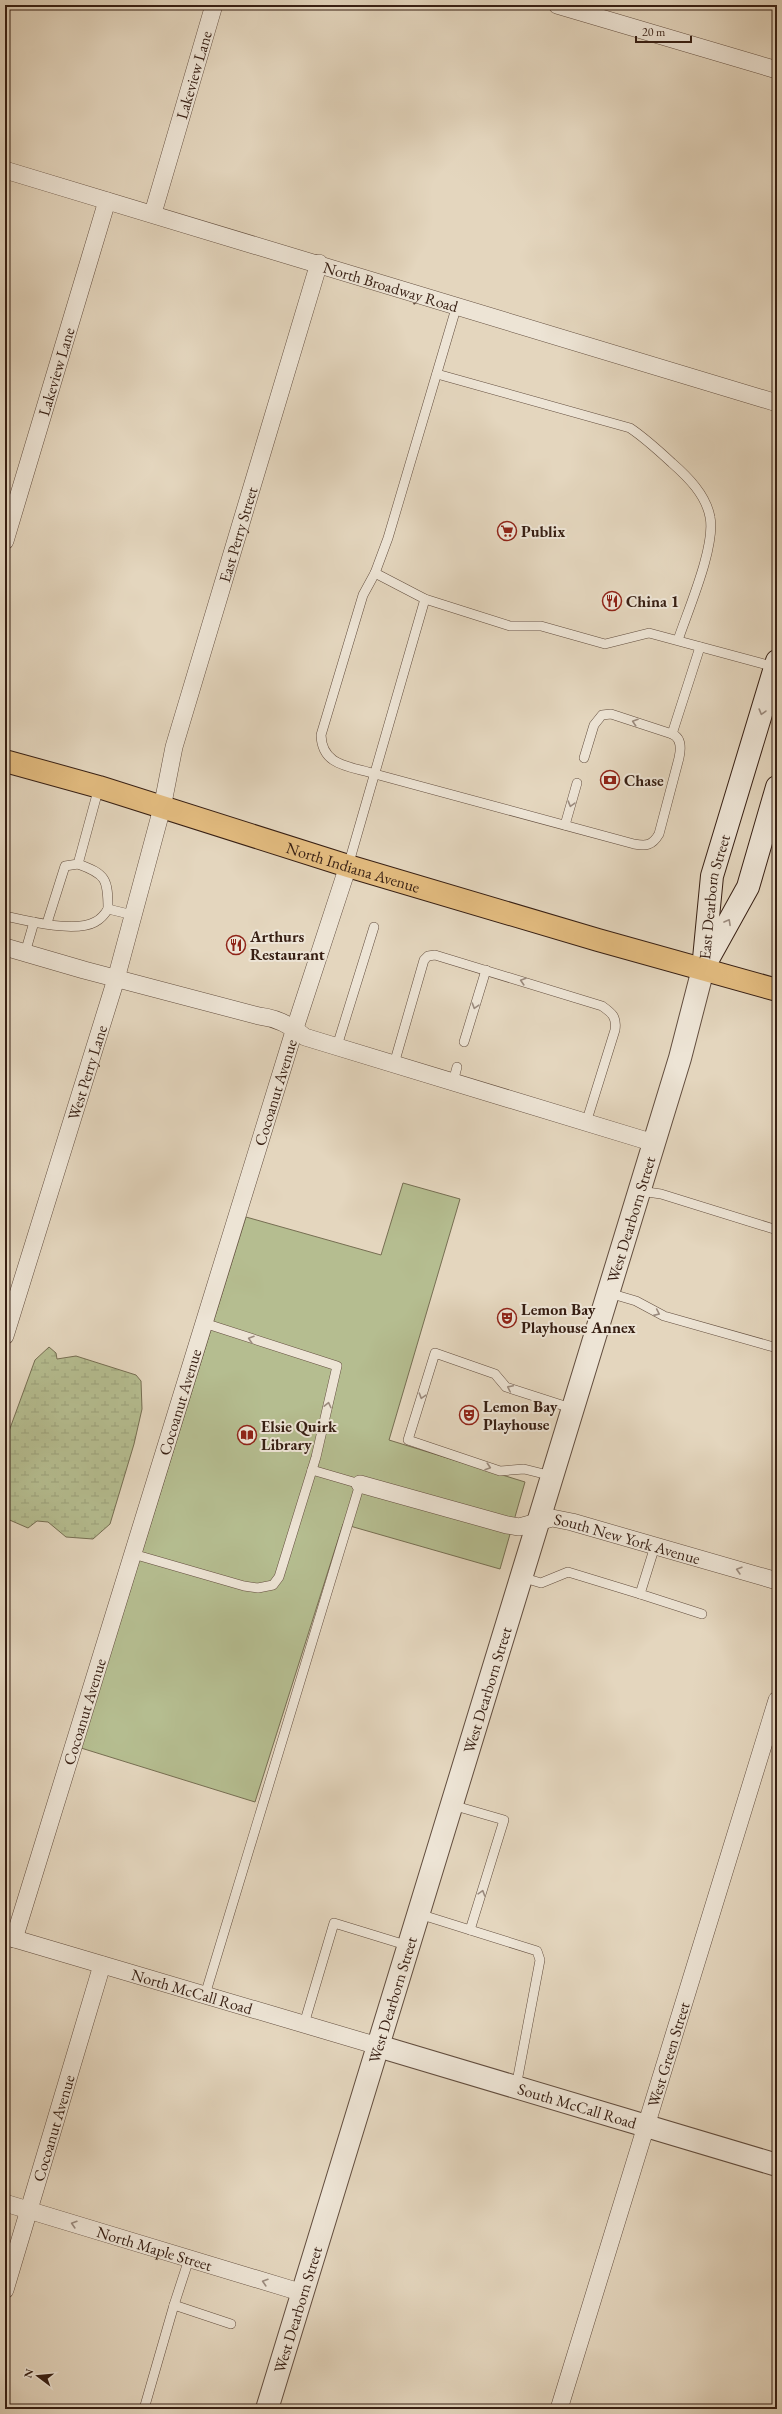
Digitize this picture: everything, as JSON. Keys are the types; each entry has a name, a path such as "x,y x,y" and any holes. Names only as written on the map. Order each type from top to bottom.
{"main road":[{"name":"North Indiana Avenue","path":"6,765 99,787 348,866 777,990"}],"street":[{"name":"Lakeview Lane","path":"153,213 214,5"},
{"path":"558,5 777,70"},
{"name":"North Broadway Road","path":"5,170 319,263 777,403"},
{"name":"Lakeview Lane","path":"5,541 107,201"},
{"name":"East Perry Street","path":"162,808 174,747 319,263"},
{"name":"East Dearborn Street","path":"703,969 712,876 776,664"},
{"name":"East Dearborn Street","path":"703,969 748,887 777,787"},
{"name":"West Perry Lane","path":"6,1332 116,979 162,808"},
{"name":"Cocoanut Avenue","path":"9,1938 133,1554 294,1028 348,866"},
{"path":"5,947 116,979 259,1016 273,1017 294,1028 305,1037 394,1064 455,1074 586,1122 654,1143"},
{"name":"West Dearborn Street","path":"270,2408 303,2293 418,1914 640,1191 680,1058 703,969"},
{"name":"South New York Avenue","path":"360,1484 507,1525 519,1527 552,1518 572,1522 777,1580"},
{"name":"West Green Street","path":"559,2409 777,1700"},
{"name":"North McCall Road","path":"9,1938 378,2046"},
{"name":"Cocoanut Avenue","path":"5,2290 30,2211 102,1965"},
{"name":"South McCall Road","path":"378,2046 777,2165"},
{"name":"North Maple Street","path":"5,2203 303,2293"}],"lane":[{"path":"457,305 388,538 375,573 363,595 321,735 321,747 325,754 335,761 374,774 634,844 647,846 654,842 659,834 681,752 678,737 611,714 602,715 597,720 591,732 584,758"},
{"path":"436,374 630,428 642,436 680,471 703,497 710,517 710,538 678,640"},
{"path":"375,573 425,599 510,626 541,626 601,644 611,643 649,633 700,647 776,664"},
{"path":"348,866 425,599"},
{"path":"672,734 700,647"},
{"path":"565,826 577,783"},
{"path":"78,864 99,787"},
{"path":"5,916 48,924 88,925 96,922 108,909 108,891 105,878 96,870 78,864 65,866 48,924"},
{"path":"108,909 133,915"},
{"path":"25,952 34,922"},
{"path":"337,1046 374,927"},
{"path":"394,1064 424,960 428,956 435,955 486,970 602,1006 612,1013 616,1021 586,1122"},
{"path":"464,1042 486,970"},
{"path":"640,1191 661,1194 777,1230"},
{"path":"609,1293 636,1301 664,1316 777,1348"},
{"path":"133,1554 244,1586 258,1588 273,1585 279,1577 312,1470 337,1366 204,1323"},
{"path":"553,1476 524,1469 500,1471 408,1440 435,1353 495,1374 506,1387 574,1409"},
{"path":"205,1995 360,1484 312,1470"},
{"path":"640,1594 656,1546"},
{"path":"521,1577 541,1583 568,1572 702,1614"},
{"path":"452,1805 504,1820 470,1930"},
{"path":"418,1914 537,1951 540,1960 516,2087"},
{"path":"304,2024 334,1923 409,1946"},
{"path":"144,2409 189,2259"},
{"path":"174,2305 231,2324"}],"green space":[{"path":"403,1183 460,1199 389,1440 525,1482 500,1569 343,1524 255,1802 81,1748 246,1217 381,1255"},
{"path":"49,1347 56,1353 57,1359 76,1356 136,1375 141,1381 142,1409 134,1444 110,1524 93,1539 66,1537 48,1522 37,1521 28,1528 5,1518 5,1442 35,1360"}],"place":[{"name":"Publix","path":"507,531"},
{"name":"China 1","path":"612,601"},
{"name":"Chase","path":"610,780"},
{"name":"Arthurs Restaurant","path":"236,945"},
{"name":"Lemon Bay Playhouse Annex","path":"507,1318"},
{"name":"Lemon Bay Playhouse","path":"469,1415"},
{"name":"Elsie Quirk Library","path":"247,1435"}]}
